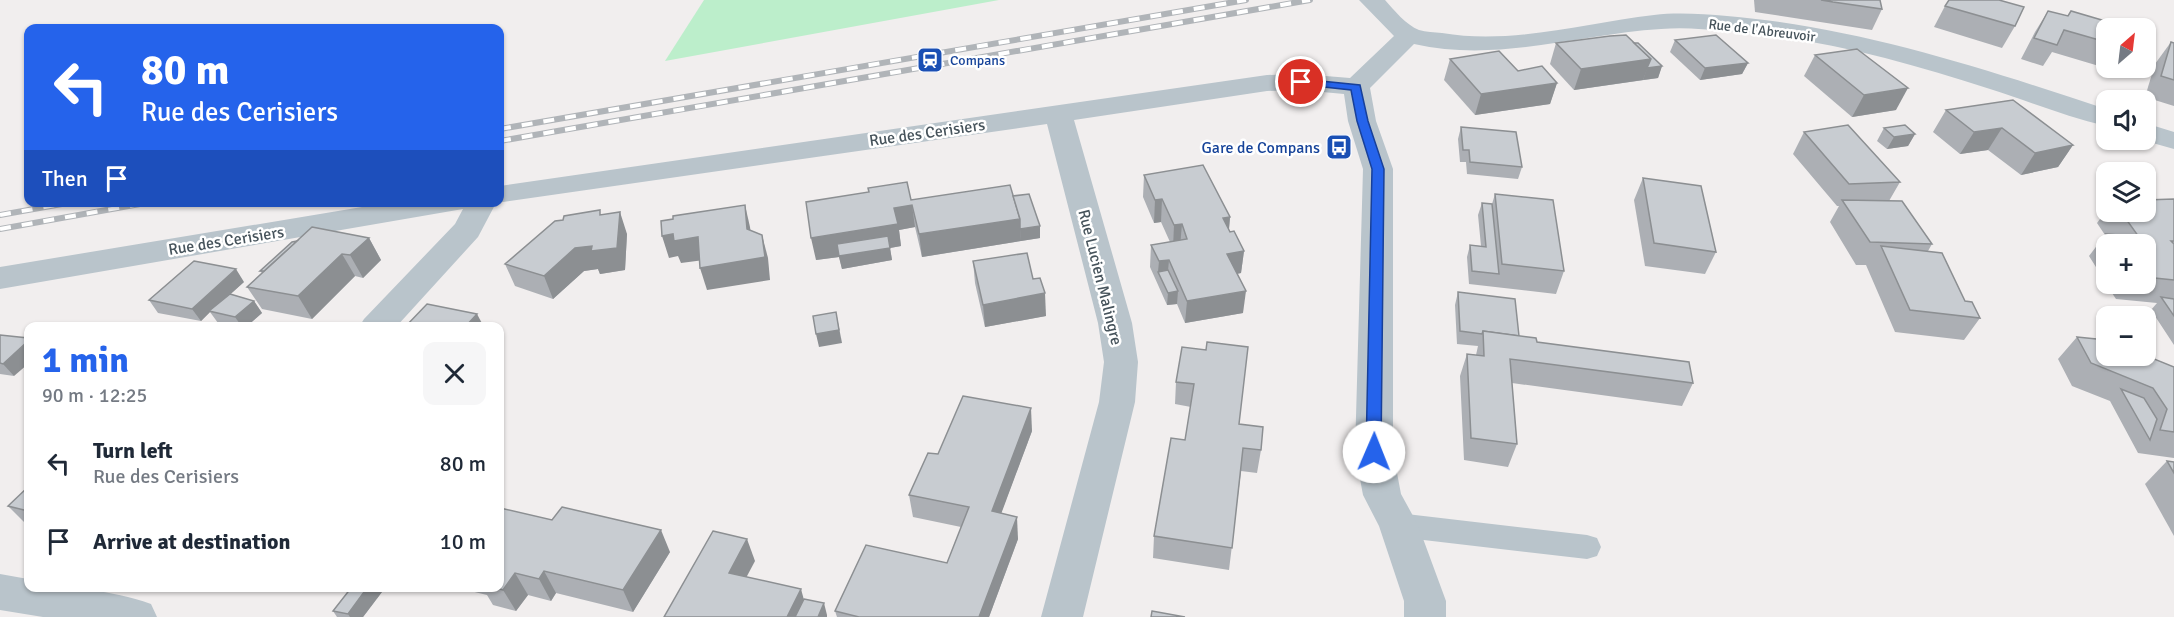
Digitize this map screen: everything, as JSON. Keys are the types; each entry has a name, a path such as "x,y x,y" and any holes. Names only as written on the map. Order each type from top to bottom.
{"street":[{"path":"1371,0 1409,34 1356,87 1362,121 1378,169 1374,452 1382,495 1398,525 1425,601 1425,617"},
{"name":"Rue de l'Abreuvoir","path":"1409,34 1464,45 1510,42 1665,21 1711,22 1765,28 1850,42 1929,62 2096,115"},
{"name":"Rue des Cerisiers","path":"504,194 1267,83 1301,82 1356,87"},
{"name":"Rue Lucien Malingre","path":"1058,113 1115,323 1121,362 1117,402 1062,617"},
{"path":"2156,135 2174,141"},
{"name":"Rue des Cerisiers","path":"0,278 423,207"},
{"path":"381,322 467,230 479,207"},
{"path":"0,592 125,605"}],"lane":[{"path":"1398,525 1587,547"}],"green space":[{"path":"704,0 999,0 665,61"}],"building":[{"path":"1821,0 1880,0 1882,9 1833,2"},
{"path":"1949,0 1999,0 2024,7 2015,26 1945,6"},
{"path":"2048,11 2068,16 2071,11 2096,18 2096,39 2064,30 2057,45 2034,38"},
{"path":"1626,35 1651,59 1581,69 1556,43 1610,36"},
{"path":"1716,35 1748,63 1705,68 1675,40"},
{"path":"2171,42 2174,43 2174,80 2161,76"},
{"path":"1634,43 1638,43 1662,66 1647,68 1651,59"},
{"path":"1857,49 1908,88 1864,95 1815,55"},
{"path":"1499,51 1518,71 1542,66 1557,83 1481,94 1450,59"},
{"path":"2013,100 2073,145 2035,153 2002,128 1974,132 1946,110"},
{"path":"1848,125 1900,182 1849,184 1804,132"},
{"path":"1905,125 1915,134 1894,137 1884,128"},
{"path":"1461,127 1516,132 1522,167 1470,162 1469,150 1463,150"},
{"path":"1203,165 1230,217 1223,218 1230,232 1234,231 1244,251 1227,254 1246,291 1187,301 1169,260 1159,261 1151,245 1187,239 1182,224 1174,225 1162,199 1155,200 1144,175"},
{"path":"1643,178 1701,186 1716,252 1654,243"},
{"path":"907,182 911,200 1010,185 1020,219 919,234 912,205 894,208 898,224 811,238 806,202 869,192 868,188"},
{"path":"1029,194 1040,226 1020,229 1020,219 1013,196"},
{"path":"1495,194 1553,200 1564,271 1502,264"},
{"path":"2174,199 2174,241 2171,241 2174,244 2174,280 2156,278 2156,234 2137,234 2128,222 2156,222 2156,200"},
{"path":"1842,200 1902,201 1932,244 1870,242"},
{"path":"1482,203 1492,204 1499,274 1472,271 1470,245 1486,247"},
{"path":"745,205 747,229 762,235 765,257 700,268 698,237 674,241 673,234 662,236 661,221 673,219 673,216"},
{"path":"600,210 600,215 620,212 617,248 591,251 592,246 575,248 544,276 505,264 555,221 563,220 564,216"},
{"path":"312,227 369,238 350,255 342,254 298,296 247,287"},
{"path":"888,236 890,248 839,256 837,244"},
{"path":"297,241 264,271 260,271 292,242"},
{"path":"1881,246 1942,253 1965,301 1972,302 1980,318 1910,310"},
{"path":"1027,253 1033,279 1040,278 1045,293 983,305 973,261"},
{"path":"194,261 236,269 192,309 149,300"},
{"path":"1168,270 1178,291 1168,293 1158,272"},
{"path":"1458,292 1515,299 1519,336 1483,331 1482,334 1460,331"},
{"path":"230,294 254,301 235,317 209,311"},
{"path":"2161,297 2174,299 2174,316"},
{"path":"427,304 477,314 470,322 410,322"},
{"path":"836,312 839,330 816,334 813,316"},
{"path":"1483,331 1536,338 1537,342 1689,362 1693,383 1510,359 1517,444 1471,438 1467,354 1484,356"},
{"path":"0,335 24,338 24,345 3,364 0,363"},
{"path":"2077,337 2096,339 2096,365 2091,363"},
{"path":"1207,342 1248,347 1239,424 1263,427 1261,450 1243,448 1232,548 1154,536 1171,438 1185,440 1194,384 1176,382 1182,347 1206,350"},
{"path":"2156,360 2174,367 2174,432 2160,430 2167,409 2153,388 2098,366 2156,366"},
{"path":"2121,389 2144,398 2157,419 2150,440"},
{"path":"963,396 1031,408 992,511 1017,517 979,617 859,617 835,611 866,545 947,563 969,507 909,495 928,453 938,454"},
{"path":"2167,461 2174,462 2174,473"},
{"path":"24,491 24,510 8,506"},
{"path":"562,507 661,530 623,590 544,571 539,579 515,573 504,589 504,509 552,520"},
{"path":"713,531 747,539 729,573 801,589 787,617 664,617"},
{"path":"348,592 364,592 348,614 333,611"},
{"path":"804,599 824,603 818,617 795,617"},
{"path":"1152,611 1185,617 1151,617"}],"railway":[{"path":"504,128 1246,0"},
{"path":"504,140 1310,0"},
{"path":"0,215 45,207"},
{"path":"0,229 123,207"}],"place":[{"name":"Compans","path":"930,60"},
{"name":"Gare de Compans","path":"1339,147"}],"route":[{"path":"1301,82 1356,87 1362,121 1378,169 1374,452"}]}
